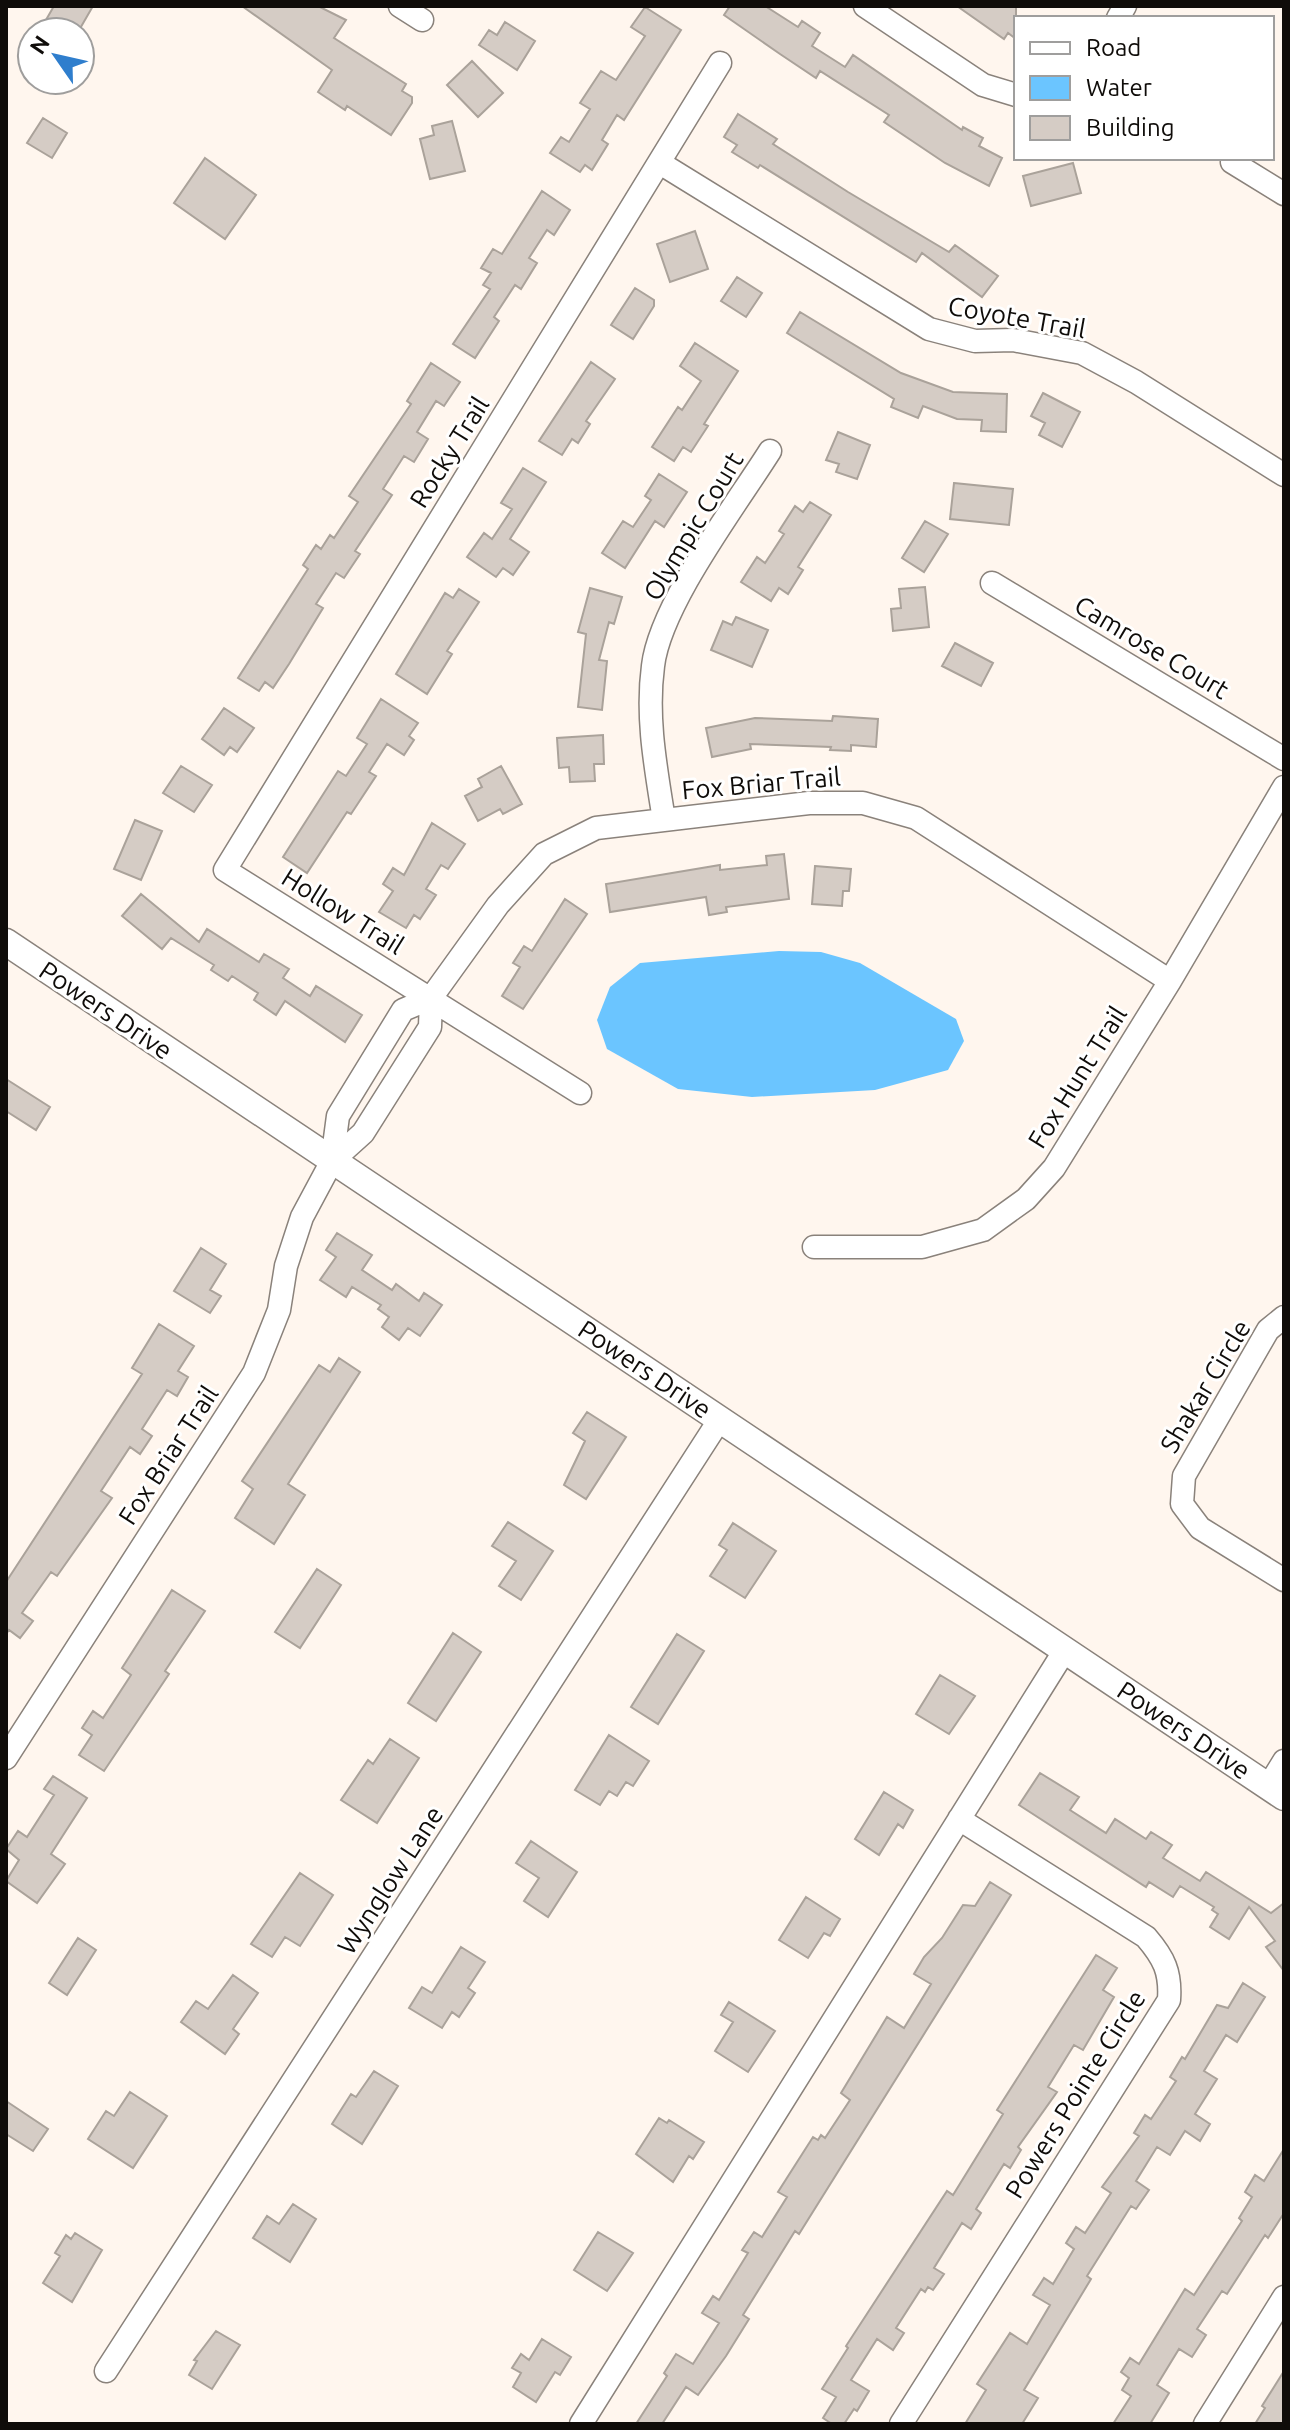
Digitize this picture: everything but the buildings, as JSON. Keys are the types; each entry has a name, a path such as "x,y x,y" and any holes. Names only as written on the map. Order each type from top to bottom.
{"street":[{"path":"400,6 422,20"},
{"path":"865,6 983,85 1014,94"},
{"name":"Rocky Trail","path":"225,870 720,63"},
{"path":"1232,162 1284,194"},
{"name":"Coyote Trail","path":"660,163 929,329 975,341 1013,340 1082,353 1136,382 1284,475"},
{"name":"Olympic Court","path":"664,820 650,727 653,663 677,597 770,451"},
{"name":"Camrose Court","path":"992,583 1284,759"},
{"name":"Fox Hunt Trail","path":"814,1247 922,1247 983,1230 1026,1199 1054,1168 1170,981 1284,787"},
{"name":"Fox Briar Trail","path":"332,1161 338,1116 403,1010 431,998 498,905 544,854 596,828 809,803 863,803 916,818 1170,981"},
{"name":"Hollow Trail","path":"225,870 580,1093"},
{"name":"Powers Drive","path":"6,942 1276,1792"},
{"name":"Fox Briar Trail","path":"6,1758 254,1373 279,1310 286,1266 302,1217 332,1161 363,1133 430,1027 431,998"},
{"name":"Shakar Circle","path":"1284,1317 1268,1330 1184,1476 1182,1504 1200,1528 1284,1580"},
{"name":"Wynglow Lane","path":"106,2371 720,1419"},
{"path":"581,2424 1065,1650"},
{"path":"1276,1792 1284,1761"},
{"name":"Powers Pointe Circle","path":"901,2424 1169,2000 1171,1976 1162,1956 1146,1937 959,1819"},
{"path":"1205,2424 1284,2297"}],"water":[{"path":"779,951 821,952 860,963 956,1019 964,1041 948,1070 875,1090 752,1097 678,1089 607,1049 597,1020 610,987 640,963"}]}
